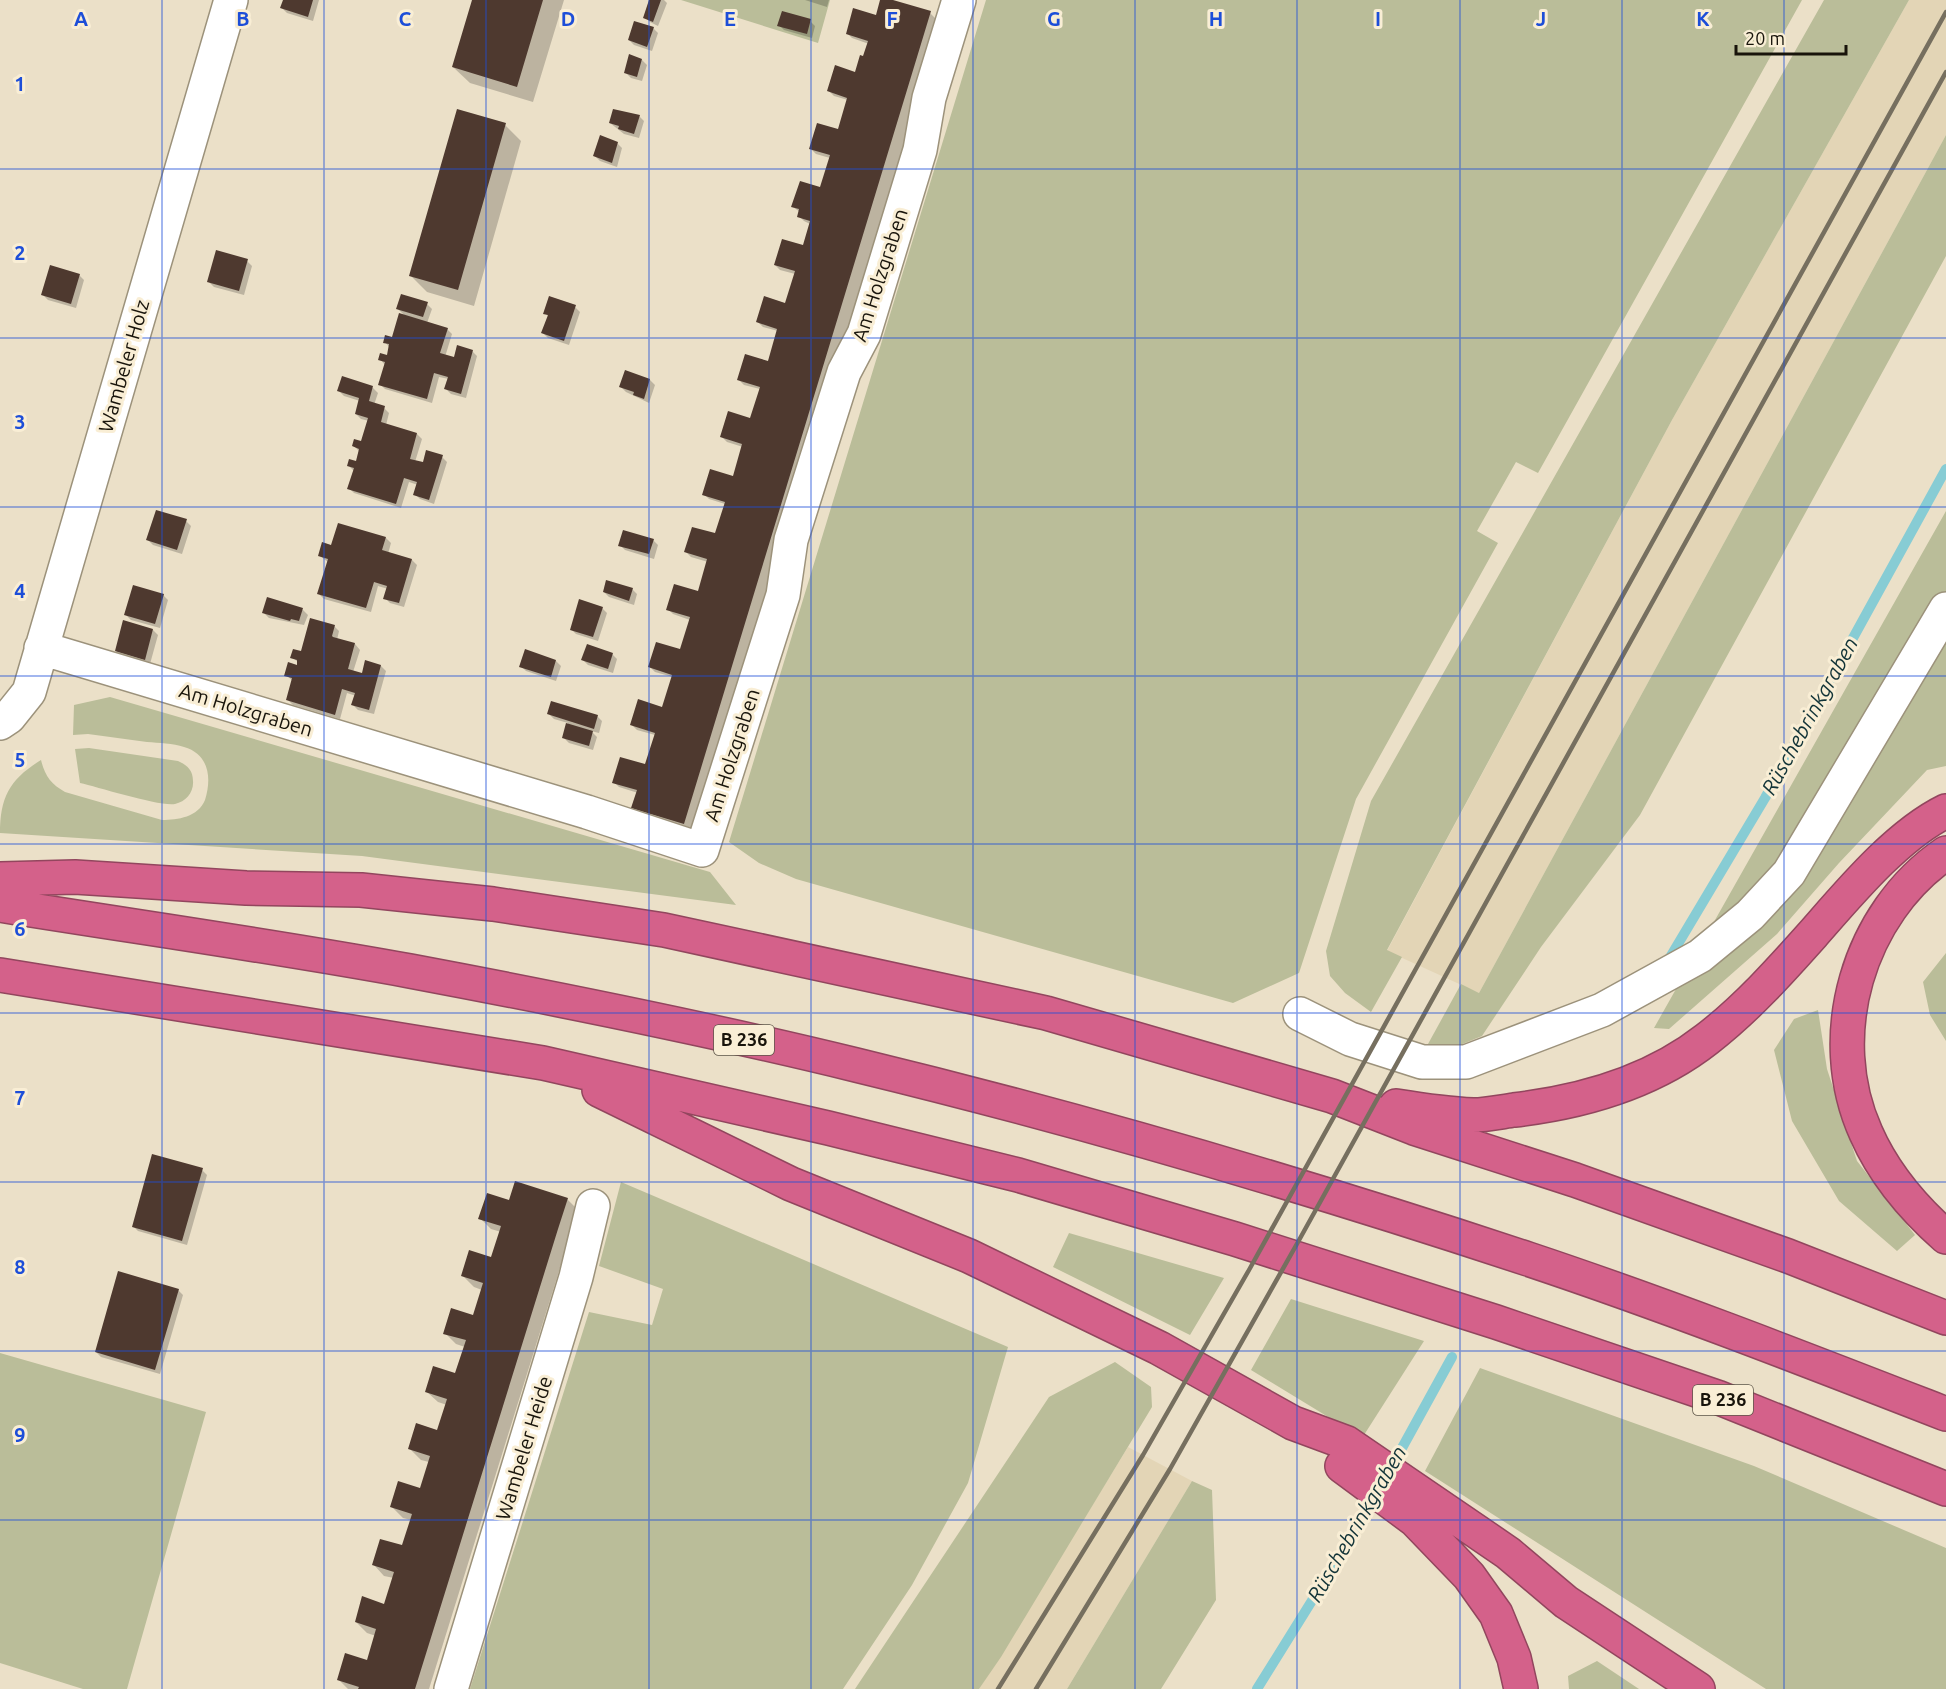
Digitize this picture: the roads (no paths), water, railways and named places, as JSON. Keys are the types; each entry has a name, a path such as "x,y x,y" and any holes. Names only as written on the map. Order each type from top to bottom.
{"highway":[{"path":"1332,1096 1429,1111 1474,1115 1552,1106 1629,1084 1669,1064 1696,1047 1744,1009 1890,852 1934,817 1946,811"},
{"path":"1946,854 1918,876 1900,896 1870,941 1859,967 1853,992 1848,1017 1847,1048 1855,1105 1877,1156 1910,1202 1946,1237"},
{"path":"0,879 75,877 246,888 361,890 492,904 664,930 1046,1013 1332,1096 1414,1128 1575,1180 1788,1256 1946,1318"},
{"name":"B 236","path":"0,905 405,970 530,994 854,1064 1053,1115 1260,1173 1531,1260 1754,1340 1946,1414"},
{"name":"B 236","path":"0,975 543,1063 828,1128 1018,1175 1235,1239 1496,1322 1717,1397 1946,1489"},
{"path":"543,1063 791,1184 990,1266 1159,1348 1337,1449 1416,1505 1508,1553 1566,1602 1698,1689"},
{"path":"1416,1505 1496,1614 1514,1658 1521,1689"}],"street":[{"name":"Wambeler Holz","path":"0,723 9,717 29,692 231,0"},
{"name":"Am Holzgraben","path":"41,648 587,812 702,850 783,595 791,540 844,372 864,333 903,207 920,150 929,98 959,0"},
{"path":"1300,1014 1350,1039 1422,1062 1466,1062 1602,1010 1700,956 1750,915 1789,873 1946,609"},
{"name":"Wambeler Heide","path":"450,1689 576,1278 593,1206"}],"waterway":[{"name":"Rüschebrinkgraben","path":"1669,959 1765,798 1946,469"},
{"name":"Rüschebrinkgraben","path":"1391,1468 1452,1357"},
{"name":"Rüschebrinkgraben","path":"1257,1689 1376,1495"}],"railway":[{"path":"998,1689 1143,1455 1249,1270 1946,12"},
{"path":"1036,1689 1170,1469 1298,1242 1946,72"}]}
